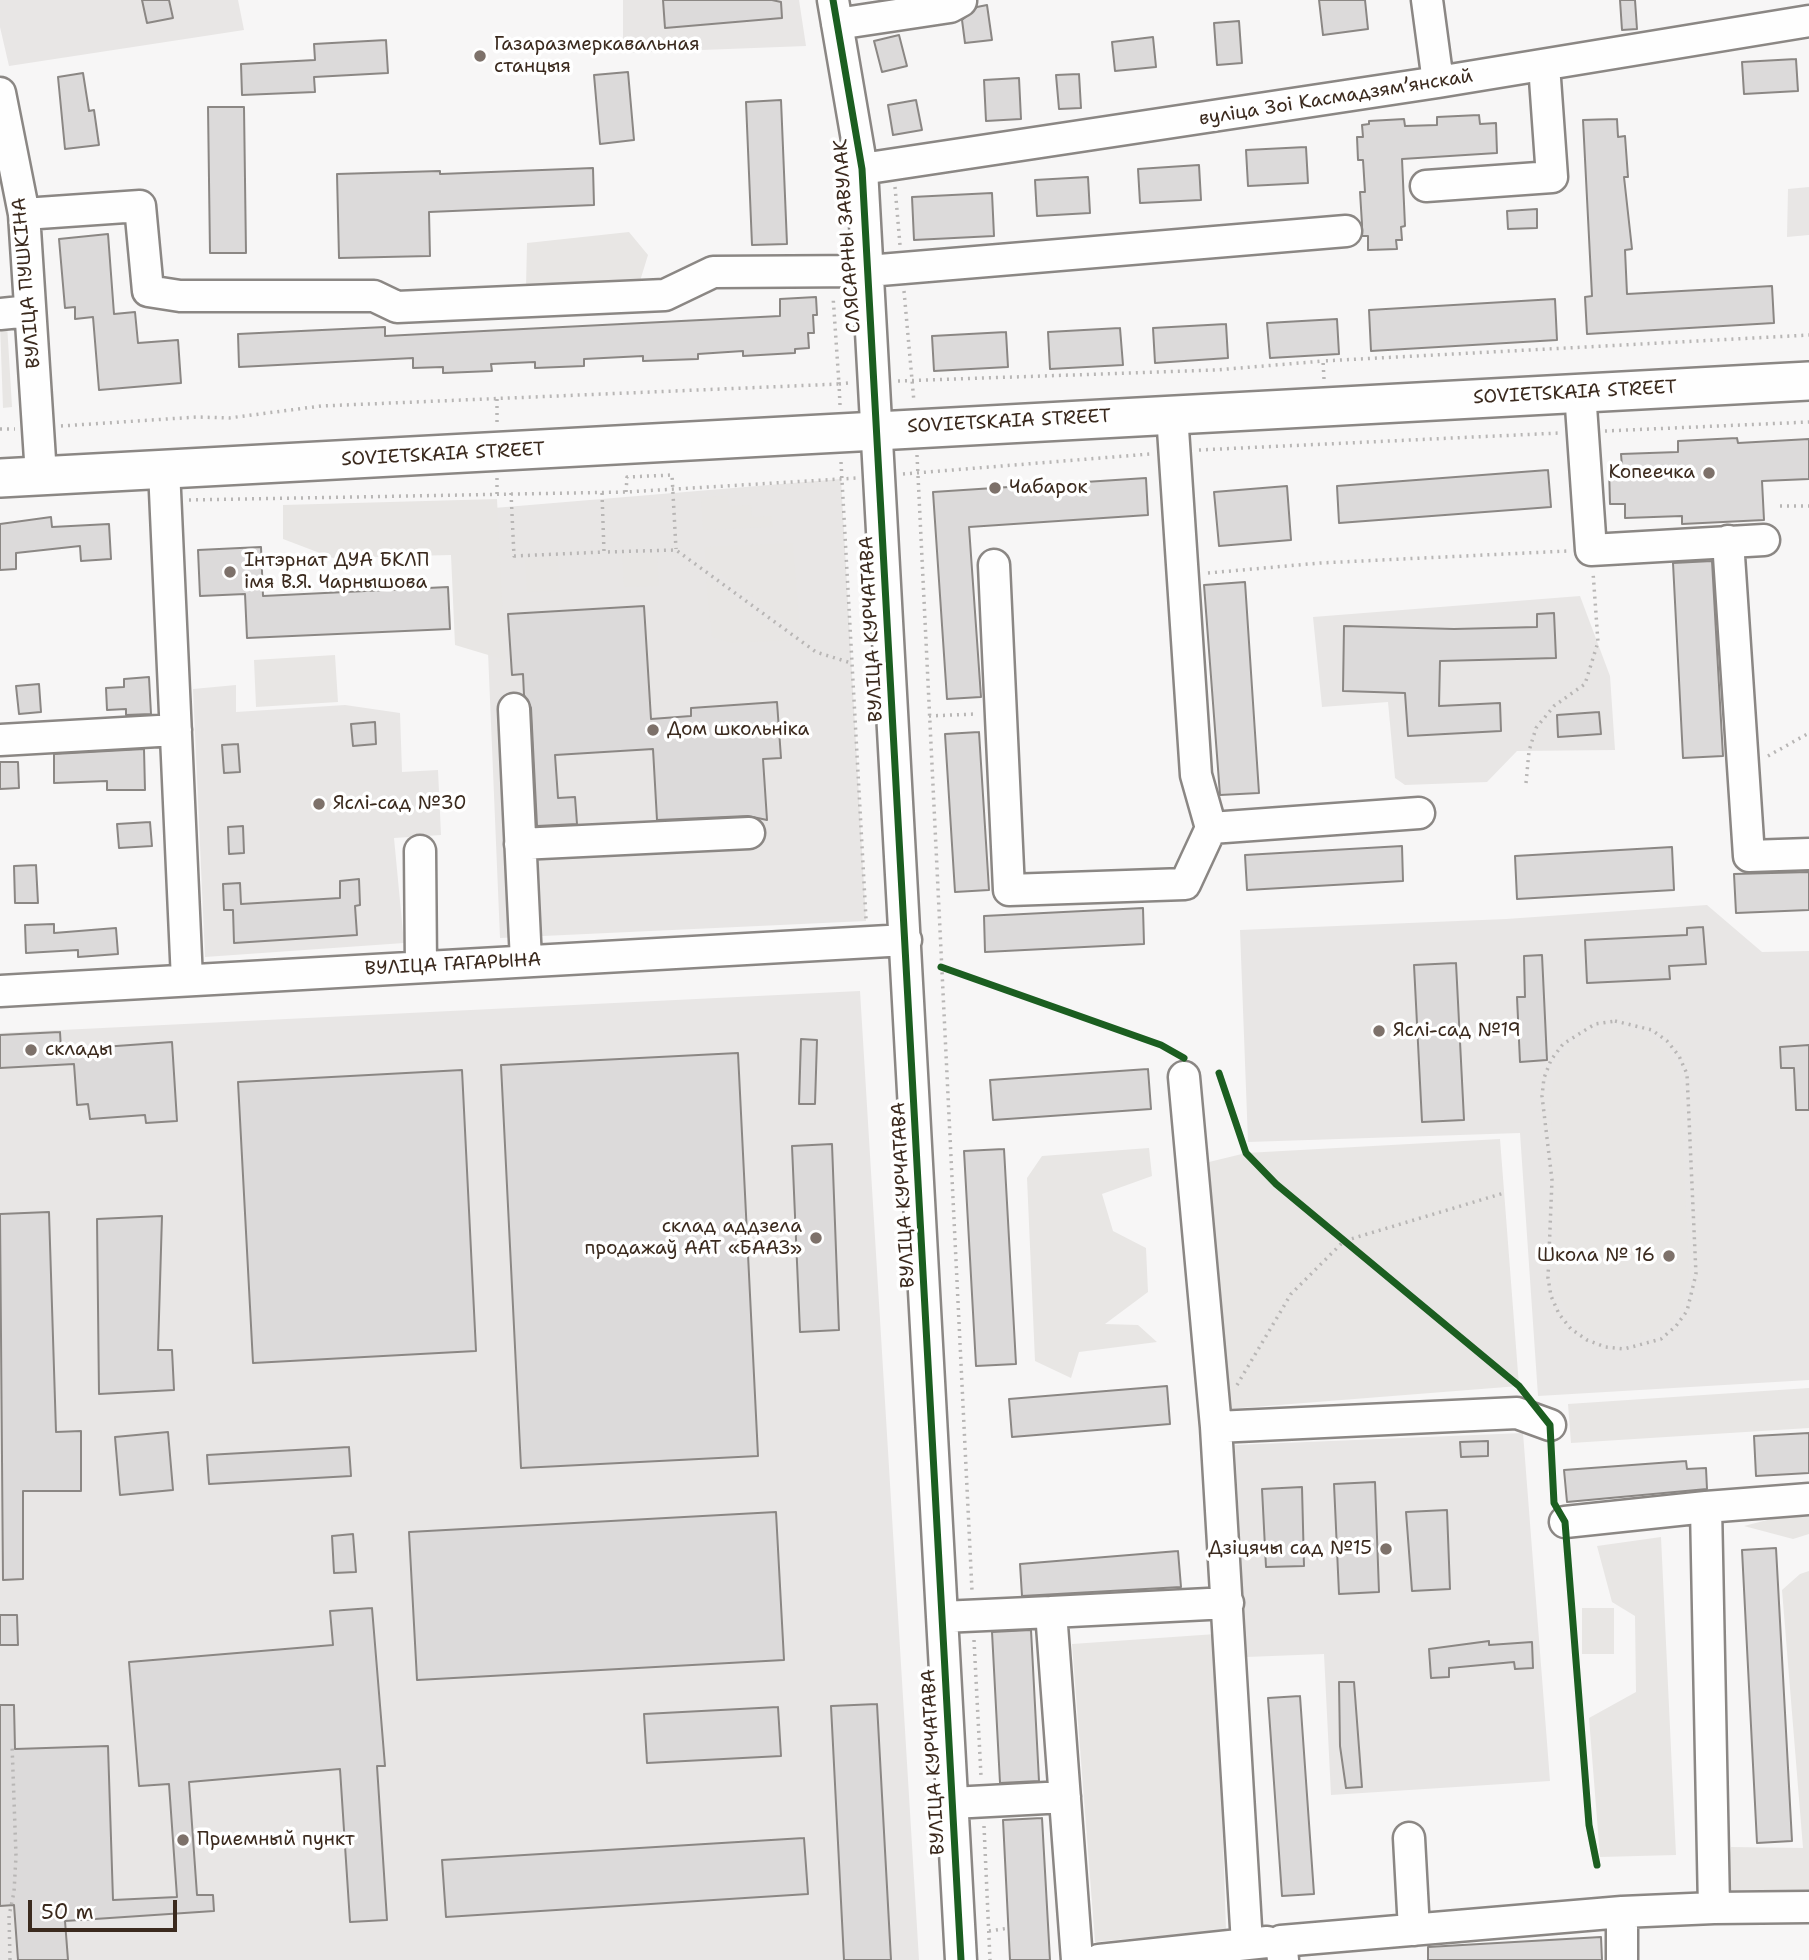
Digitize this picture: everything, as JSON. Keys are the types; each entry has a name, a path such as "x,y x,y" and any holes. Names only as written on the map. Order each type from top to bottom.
{"main road":[{"name":"SOVIETSKAIA STREET","path":"0,478 41,475 165,484 652,444 859,430 1809,381"}],"street":[{"path":"1427,0 1438,82"},
{"path":"835,12 950,7 961,1"},
{"name":"СЛЯСАРНЫ ЗАВУЛАК","path":"835,12 862,169 868,271 874,382 859,430"},
{"name":"вуліца Зоі Касмадзямʼянскай","path":"862,169 1438,82 1809,21"},
{"path":"1426,186 1552,177 1544,65"},
{"name":"ВУЛІЦА ПУШКІНА","path":"0,93 24,214 41,475"},
{"path":"24,214 140,206 148,291 180,296 374,296 397,307 665,295 713,272 868,271 1346,231"},
{"path":"0,314 30,310"},
{"path":"1580,393 1591,550 1764,540"},
{"path":"994,565 1009,890 1185,884 1210,828 1196,775 1172,414"},
{"name":"ВУЛІЦА КУРЧАТАВА","path":"859,430 879,476 961,1960"},
{"path":"165,484 187,980"},
{"path":"1728,541 1749,856 1809,854"},
{"path":"513,709 526,961"},
{"path":"0,740 176,730"},
{"path":"1210,828 1419,813"},
{"path":"520,844 749,833"},
{"path":"420,851 421,967"},
{"name":"ВУЛІЦА ГАГАРЫНА","path":"0,991 906,940"},
{"path":"1184,1077 1216,1427 1247,1944"},
{"path":"1216,1427 1517,1413 1550,1425"},
{"path":"1564,1522 1706,1507 1809,1500"},
{"path":"1706,1507 1714,1908"},
{"path":"942,1617 1228,1603"},
{"path":"1051,1612 1077,1960"},
{"path":"952,1803 1065,1797"},
{"path":"1409,1838 1414,1930"},
{"path":"1099,1960 1247,1944 1282,1950 1414,1930 1622,1912 1809,1907"},
{"path":"1622,1912 1622,1960"}],"path":[{"path":"831,271 839,384 859,430 841,479 867,943"},
{"path":"0,429 197,417 229,418 321,406 1216,370 1323,361 1809,335"},
{"path":"1323,361 1324,379"},
{"path":"165,484 602,493 841,479 1174,452 1809,422"},
{"path":"917,447 916,472 990,1960"},
{"path":"626,492 627,477 672,475 676,550"},
{"path":"511,493 514,556 676,550 816,652 851,663"},
{"path":"602,493 604,552"},
{"path":"1780,506 1809,506"},
{"path":"1205,573 1320,562 1591,550 1598,642 1586,684 1554,706 1536,728 1528,751 1526,783"},
{"path":"929,716 1001,712"},
{"path":"1744,778 1762,758 1809,733"},
{"path":"1615,1021 1634,1023 1652,1030 1667,1041 1679,1056 1687,1074 1696,1261 1694,1293 1681,1318 1661,1339 1624,1349 1605,1347 1587,1340 1571,1329 1559,1314 1548,1278 1552,1180 1542,1096 1544,1078 1551,1059 1563,1044 1578,1032 1595,1024 1615,1021"},
{"path":"1235,1391 1291,1294 1344,1241 1504,1193"},
{"path":"10,1960 9,1916 14,1892 16,1856 12,1744"},
{"path":"989,1931 1009,1928"}],"shaded area":[{"path":"0,0 238,0 244,30 9,66 0,27"},
{"path":"623,0 799,0 806,46 623,53"},
{"path":"1809,187 1809,235 1787,237 1788,189"},
{"path":"629,232 648,255 640,281 526,287 527,243"},
{"path":"0,324 7,324 12,407 3,408"},
{"name":"Дом школьніка","path":"841,479 866,921 500,938 482,509"},
{"path":"728,496 729,506 751,505 752,517 772,516 773,527 703,530 701,497"},
{"path":"497,499 505,660 455,645 451,555 333,558 283,539 283,505"},
{"path":"793,543 800,632 706,563 704,547"},
{"path":"657,553 659,586 624,587 622,554"},
{"path":"558,556 560,590 527,592 525,558"},
{"path":"706,578 790,640 731,643 712,637"},
{"path":"1580,596 1610,676 1615,750 1517,751 1487,782 1405,785 1395,778 1388,702 1322,707 1313,617"},
{"path":"335,655 338,702 256,707 254,660"},
{"name":"Яслі-сад №30","path":"236,685 236,712 345,705 400,713 402,772 438,770 441,835 394,838 404,943 205,957 193,689"},
{"name":"Школа № 16","path":"1707,905 1762,952 1809,951 1809,1380 1538,1396 1520,1133 1248,1142 1240,930 1506,919"},
{"path":"860,991 919,1960 0,1960 0,1033"},
{"path":"1615,1028 1648,1036 1673,1060 1680,1076 1689,1273 1681,1307 1670,1321 1657,1332 1624,1342 1590,1334 1576,1323 1558,1294 1550,1097 1558,1063 1568,1049 1582,1038"},
{"path":"1500,1139 1519,1386 1228,1409 1209,1162 1246,1153"},
{"path":"1149,1148 1152,1176 1102,1194 1113,1231 1146,1248 1148,1292 1105,1324 1138,1325 1157,1342 1079,1352 1071,1378 1035,1361 1027,1178 1042,1156"},
{"path":"1809,1388 1809,1428 1571,1443 1568,1404"},
{"name":"Дзіцячы сад №15","path":"1523,1433 1550,1781 1331,1795 1324,1654 1246,1657 1235,1445"},
{"path":"1802,1511 1809,1512 1809,1534 1793,1539 1744,1526"},
{"path":"1661,1537 1676,1855 1600,1857 1589,1718 1636,1692 1635,1616 1612,1602 1597,1546"},
{"path":"1809,1571 1809,1892 1730,1896 1727,1875 1731,1847 1803,1848 1782,1590 1800,1574"},
{"path":"1582,1608 1614,1608 1614,1654 1582,1654"},
{"path":"1216,1634 1226,1930 1095,1942 1072,1644"}],"building":[{"path":"142,0 169,0 173,18 147,23"},
{"path":"663,0 772,0 781,2 782,18 665,28"},
{"path":"1319,0 1365,0 1368,29 1323,35"},
{"path":"1620,0 1635,0 1637,29 1622,30"},
{"path":"987,5 992,40 965,43 962,20 977,7"},
{"path":"1239,21 1242,63 1217,65 1214,23"},
{"path":"899,35 907,66 882,72 874,41"},
{"path":"1153,37 1156,67 1115,71 1112,42"},
{"path":"386,40 388,73 314,77 315,92 242,95 241,64 315,60 314,44"},
{"path":"1796,59 1798,91 1744,94 1742,62"},
{"path":"628,72 634,140 600,144 594,75"},
{"path":"83,73 89,111 94,110 99,145 65,149 58,77"},
{"path":"1079,74 1081,108 1059,109 1056,75"},
{"path":"1019,78 1021,119 986,121 984,80"},
{"path":"781,100 787,244 752,245 746,102"},
{"path":"916,100 922,130 893,135 888,105"},
{"path":"208,107 244,107 246,253 210,253"},
{"path":"1479,115 1480,124 1496,123 1497,153 1402,159 1405,226 1401,227 1402,240 1396,240 1397,249 1368,250 1368,236 1362,236 1360,192 1365,192 1363,160 1358,160 1357,137 1363,137 1362,125 1369,124 1369,121 1404,119 1405,126 1437,125 1437,117"},
{"path":"1617,119 1618,137 1625,136 1628,177 1624,177 1632,249 1625,250 1627,294 1772,286 1774,323 1587,334 1585,297 1592,296 1583,120"},
{"path":"1306,147 1308,183 1248,186 1246,150"},
{"path":"1199,165 1201,200 1140,203 1138,169"},
{"path":"593,168 594,205 429,212 430,256 339,258 337,174 440,171 440,174"},
{"path":"1088,177 1090,213 1037,216 1035,180"},
{"path":"992,193 994,236 914,240 912,197"},
{"path":"1537,209 1537,228 1508,229 1507,211"},
{"path":"108,234 114,314 135,312 138,343 178,340 181,383 99,390 93,317 75,319 75,307 65,308 59,239"},
{"path":"816,297 817,315 813,315 814,333 808,333 809,348 795,349 795,353 743,356 743,351 698,354 698,359 643,361 643,356 584,359 584,366 535,368 535,362 491,364 492,371 443,373 443,367 413,368 413,358 239,367 238,334 385,327 385,336 780,316 780,299"},
{"path":"1555,299 1557,340 1371,351 1369,310"},
{"path":"1337,319 1339,354 1270,358 1267,323"},
{"path":"1226,324 1228,358 1155,363 1153,328"},
{"path":"1120,328 1123,365 1050,369 1048,332"},
{"path":"1006,332 1008,367 934,371 932,336"},
{"path":"1737,438 1738,443 1809,439 1809,479 1762,481 1764,520 1682,524 1682,516 1625,518 1625,504 1610,504 1609,468 1622,467 1621,454 1678,452 1678,441"},
{"path":"1548,470 1551,507 1339,523 1337,486"},
{"path":"1146,478 1148,515 969,527 981,697 947,699 933,492"},
{"path":"1287,486 1291,540 1219,546 1214,492"},
{"path":"51,517 52,527 109,524 111,559 81,561 80,546 16,553 16,569 0,570 0,524"},
{"path":"261,547 263,596 448,587 450,629 247,638 245,594 200,596 198,550"},
{"path":"1712,561 1723,756 1683,758 1673,563"},
{"path":"1245,582 1259,793 1220,795 1204,585"},
{"name":"Дом школьніка","path":"644,606 651,719 691,716 691,708 777,702 781,758 763,759 767,820 748,816 657,820 653,749 555,755 558,798 575,797 577,824 537,826 531,708 524,695 523,674 512,675 508,614"},
{"path":"1554,613 1556,658 1440,661 1439,706 1500,703 1501,731 1408,736 1405,693 1343,691 1344,626 1454,629 1537,627 1537,614"},
{"path":"149,677 151,714 126,715 126,709 107,710 106,688 124,687 124,679"},
{"path":"39,684 41,712 19,714 16,686"},
{"path":"1599,712 1601,734 1558,737 1557,715"},
{"path":"375,722 376,744 353,746 351,724"},
{"path":"979,732 989,890 955,892 945,734"},
{"path":"238,744 240,772 224,773 222,745"},
{"path":"144,749 145,790 107,790 107,781 54,783 54,754"},
{"path":"0,762 18,762 19,788 0,789"},
{"path":"150,822 152,846 119,848 117,824"},
{"path":"243,826 244,853 229,854 228,827"},
{"path":"1402,846 1403,881 1247,890 1245,855"},
{"path":"1672,847 1674,890 1517,899 1515,856"},
{"path":"36,865 38,903 15,903 14,866"},
{"path":"1809,872 1809,910 1736,913 1734,874"},
{"path":"359,879 360,905 355,906 357,935 234,943 233,910 224,910 223,884 240,883 241,904 340,898 340,881"},
{"path":"1143,908 1144,944 985,952 984,916"},
{"path":"54,924 54,933 116,928 118,954 78,957 78,950 26,953 25,925"},
{"path":"1703,927 1706,964 1669,966 1670,979 1587,983 1585,940 1687,935 1687,928"},
{"path":"1542,955 1547,1060 1520,1062 1517,997 1525,997 1524,956"},
{"path":"1456,963 1464,1120 1422,1122 1414,965"},
{"path":"60,1032 61,1050 172,1042 177,1121 146,1123 145,1115 90,1119 88,1104 77,1105 74,1064 0,1068 0,1035"},
{"path":"801,1039 817,1040 815,1104 799,1104"},
{"path":"1809,1045 1809,1110 1796,1110 1794,1068 1781,1068 1780,1047"},
{"path":"738,1053 758,1456 521,1468 501,1065"},
{"path":"1148,1069 1151,1109 993,1120 990,1080"},
{"path":"462,1070 476,1351 253,1363 238,1082"},
{"name":"склад аддзела продажаў ААТ «БААЗ»","path":"832,1144 839,1330 800,1332 792,1146"},
{"path":"1004,1149 1016,1364 976,1366 964,1151"},
{"path":"49,1212 56,1432 81,1431 81,1491 23,1491 23,1579 3,1580 0,1214"},
{"path":"162,1216 158,1350 172,1350 174,1390 99,1394 97,1219"},
{"path":"1167,1386 1170,1424 1012,1437 1009,1399"},
{"path":"168,1432 173,1490 120,1495 115,1437"},
{"path":"1809,1433 1809,1473 1756,1476 1754,1436"},
{"path":"1488,1441 1488,1456 1461,1457 1460,1442"},
{"path":"349,1447 351,1476 209,1484 207,1455"},
{"path":"1686,1461 1687,1469 1706,1468 1707,1489 1567,1502 1564,1470"},
{"path":"1375,1482 1379,1592 1339,1594 1334,1484"},
{"path":"1302,1487 1304,1566 1266,1567 1262,1489"},
{"path":"1447,1510 1450,1589 1412,1591 1406,1512"},
{"path":"776,1512 784,1660 417,1680 409,1532"},
{"path":"353,1534 356,1572 334,1573 332,1536"},
{"path":"1776,1548 1792,1841 1757,1843 1742,1550"},
{"path":"1178,1551 1181,1587 1022,1596 1020,1564"},
{"path":"372,1608 385,1766 377,1766 387,1920 350,1922 340,1769 189,1782 197,1895 213,1895 214,1911 65,1921 68,1960 18,1960 14,1905 0,1906 0,1705 14,1705 15,1749 108,1746 113,1900 177,1897 169,1784 139,1786 129,1662 333,1645 330,1611"},
{"path":"0,1615 17,1615 18,1645 0,1645"},
{"path":"1031,1630 1039,1781 1000,1783 992,1632"},
{"path":"1489,1641 1489,1645 1532,1642 1533,1668 1515,1669 1514,1662 1449,1668 1449,1677 1431,1678 1429,1649"},
{"path":"1339,1682 1354,1682 1362,1787 1346,1788 1340,1746"},
{"path":"1300,1696 1314,1894 1282,1896 1268,1698"},
{"path":"877,1704 891,1960 844,1960 831,1706"},
{"path":"778,1707 781,1756 647,1763 644,1714"},
{"path":"1042,1818 1050,1960 1010,1960 1003,1820"},
{"path":"804,1838 808,1894 446,1917 442,1860"},
{"path":"1601,1937 1602,1960 1428,1960 1428,1947"}],"cycle path":[{"path":"833,0 862,169 961,1960"},
{"path":"941,967 1161,1045 1184,1058"},
{"path":"1219,1073 1246,1153 1276,1184 1519,1386 1550,1425 1554,1503 1565,1522 1589,1825 1597,1865"}],"place":[{"name":"Газаразмеркавальная станцыя","path":"480,56"},
{"name":"Копеечка","path":"1709,473"},
{"name":"Чабарок","path":"995,488"},
{"name":"Інтэрнат ДУА БКЛП імя В.Я. Чарнышова","path":"230,572"},
{"name":"Дом школьніка","path":"653,730"},
{"name":"Яслі-сад №30","path":"319,804"},
{"name":"Яслі-сад №19","path":"1379,1031"},
{"name":"склады","path":"31,1050"},
{"name":"склад аддзела продажаў ААТ «БААЗ»","path":"816,1238"},
{"name":"Школа № 16","path":"1669,1256"},
{"name":"Дзіцячы сад №15","path":"1386,1549"},
{"name":"Приемный пункт","path":"183,1840"}]}
